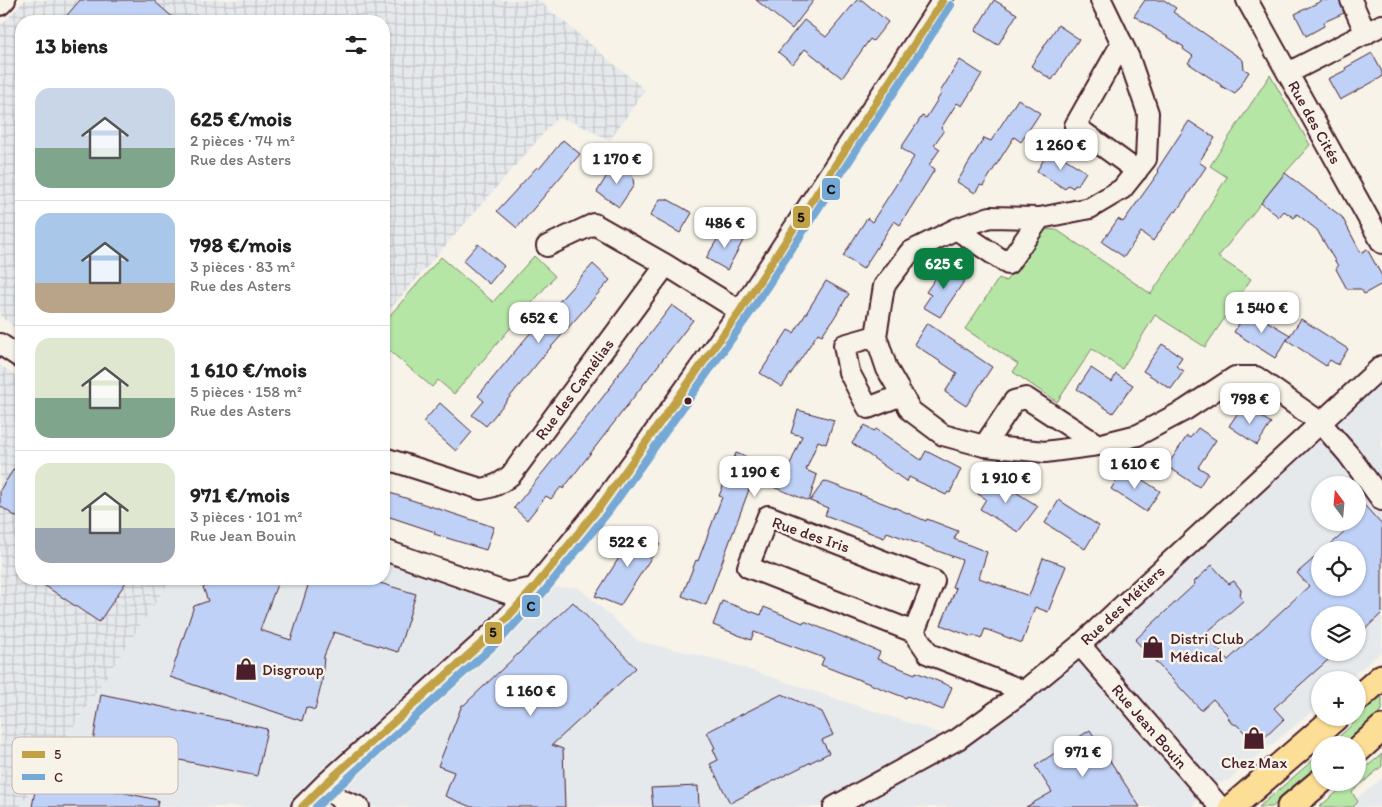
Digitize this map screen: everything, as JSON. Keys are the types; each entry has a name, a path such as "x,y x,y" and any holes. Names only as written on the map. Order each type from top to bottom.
{"main road":[{"path":"1366,691 1382,677"},
{"path":"1232,807 1326,726"},
{"path":"1366,743 1382,728"},
{"path":"1290,807 1311,790"}],"street":[{"path":"0,5 5,0"},
{"path":"302,807 494,632 534,588 601,505 740,311 943,0"},
{"path":"1102,0 1129,58 1148,113 1146,159 1122,189 1090,208 1040,218 990,217 956,229 910,252 884,286 876,336 887,369 911,411 944,435 984,446 1045,452 1098,445 1138,435 1185,410 1235,377 1256,377 1320,422 1348,454 1382,500"},
{"name":"Rue des Cités","path":"1248,0 1382,243"},
{"path":"1288,73 1374,29 1351,0"},
{"path":"1122,43 1075,126 1137,171"},
{"path":"956,229 1008,264 1040,218"},
{"path":"546,246 594,224 666,265 740,311"},
{"name":"Rue des Camélias","path":"390,460 481,488 491,488 500,484 511,475 666,265"},
{"path":"876,336 844,345 849,372 868,408 902,395"},
{"path":"0,344 15,354"},
{"name":"Rue des Métiers","path":"834,807 958,739 1024,691 1080,645 1382,366"},
{"path":"984,446 1014,401 1026,398 1098,445"},
{"name":"Rue des Iris","path":"768,516 934,581 914,632 748,567 768,516"},
{"path":"390,552 507,593 534,588"},
{"path":"914,632 929,654 1024,691"},
{"name":"Rue Jean Bouin","path":"1080,645 1220,807"},
{"path":"324,785 341,800 359,807"}],"shaded area":[{"path":"25,0 538,0 645,90 610,140 575,123 557,118 390,309 390,15 15,15 15,327 0,316 0,26"},
{"path":"0,365 15,375 15,585 167,585 66,737 12,737 12,794 29,794 20,807 0,807"},
{"path":"1382,366 1382,651 1359,671 1311,671 1311,712 1229,780 1219,783 1192,807 20,807 29,794 178,794 178,737 66,737 167,585 390,585 390,552 500,589 578,587 638,641 720,660 958,739 1024,691"},
{"path":"1382,778 1382,807 1346,807 1366,791"}],"green space":[{"path":"1270,75 1310,145 1285,173 1218,257 1251,279 1205,347 1155,315 1122,369 1092,349 1057,402 1013,372 1018,364 965,329 999,278 1006,281 1041,229 1057,230 1151,294 1227,177 1210,166"},
{"path":"534,256 555,276 454,394 438,380 432,387 390,351 390,315 441,257 493,302"},
{"path":"1382,693 1382,710 1366,724 1366,710"},
{"path":"1351,726 1364,726 1352,736 1340,736"},
{"path":"1382,754 1382,766 1366,780 1366,767"},
{"path":"1311,762 1311,773 1272,807 1259,807"},
{"path":"1338,791 1353,791 1358,802 1353,807 1319,807"}],"building":[{"path":"80,0 153,0 170,15 67,15"},
{"path":"756,0 814,0 792,29"},
{"path":"857,0 862,0 888,22 873,41 870,39 842,78 805,49 793,64 778,52 804,20 826,37"},
{"path":"994,0 1017,14 998,45 975,31"},
{"path":"1145,0 1164,0 1176,8 1173,12 1243,60 1244,69 1249,72 1235,94 1188,63 1193,56 1183,49 1184,47 1134,16"},
{"path":"1323,0 1339,0 1344,13 1324,22 1324,26 1306,36 1295,14"},
{"path":"1058,25 1079,39 1052,80 1031,66"},
{"path":"1372,53 1382,72 1382,77 1340,100 1328,79"},
{"path":"960,60 982,74 962,106 957,103 941,128 944,130 934,145 940,149 929,165 935,169 900,225 894,221 863,269 843,256 867,218 872,222 914,157 901,148 922,116 926,118"},
{"path":"1018,99 1040,113 1021,142 1014,137 983,186 980,185 975,193 957,182 984,138 991,141"},
{"path":"1189,121 1215,138 1199,162 1206,167 1176,212 1174,211 1153,241 1141,232 1124,257 1102,242 1118,219 1123,222 1159,172 1157,170"},
{"path":"563,140 580,154 517,228 497,211 537,167 539,169"},
{"path":"1050,149 1086,172 1077,186 1075,185 1073,188 1068,185 1065,189 1037,171"},
{"path":"622,166 632,173 634,185 619,207 597,192 611,169"},
{"path":"1285,173 1342,217 1361,253 1367,249 1382,276 1382,284 1364,294 1361,289 1347,289 1336,269 1338,266 1317,230 1297,214 1294,218 1284,211 1279,217 1261,203"},
{"path":"660,199 667,199 692,213 680,233 650,216"},
{"path":"724,228 744,239 727,270 706,258"},
{"path":"478,244 504,266 489,284 463,261"},
{"path":"946,263 967,277 940,317 923,307 931,295 926,292"},
{"path":"593,264 610,280 545,354 486,426 472,415 484,401 478,396 526,338"},
{"path":"826,281 849,294 829,326 822,335 818,333 782,387 760,373 788,330 794,333"},
{"path":"672,305 693,320 563,489 561,487 551,499 546,496 527,520 514,508 586,419"},
{"path":"1248,310 1290,335 1275,358 1234,332"},
{"path":"1301,319 1348,349 1338,365 1330,360 1326,366 1287,340"},
{"path":"927,323 992,367 966,406 945,392 957,373 914,344"},
{"path":"1162,344 1182,357 1176,366 1184,371 1171,389 1143,371"},
{"path":"1091,368 1112,382 1116,374 1133,385 1113,413 1077,389"},
{"path":"440,403 472,432 456,451 423,422"},
{"path":"1243,405 1271,423 1257,445 1229,426"},
{"path":"798,410 834,420 826,444 818,441 806,470 817,475 809,501 753,479 706,605 682,596 696,560 698,561 722,497 719,496 736,453 775,468 777,463 789,467 802,436 791,433"},
{"path":"865,425 874,431 876,429 921,460 926,451 961,469 950,493 948,492 946,495 909,477 907,482 852,443"},
{"path":"1198,428 1216,440 1198,467 1208,473 1199,487 1167,466 1187,436 1190,438"},
{"path":"15,467 15,516 0,506 0,490"},
{"path":"1124,468 1160,491 1146,512 1111,489"},
{"path":"990,476 1038,506 1018,532 980,509 986,499 978,494"},
{"path":"824,481 926,521 927,519 958,531 954,539 987,552 979,578 1029,596 1043,558 1066,566 1048,612 1035,607 1022,643 985,629 981,639 941,625 956,588 952,587 962,560 887,532 884,538 825,515 828,508 810,501"},
{"path":"390,493 494,527 486,550 434,534 435,532 390,517"},
{"path":"1059,500 1099,526 1085,549 1045,523"},
{"path":"1366,507 1382,525 1382,613 1366,628 1366,606 1311,606 1311,661 1327,661 1316,671 1311,671 1311,675 1274,708 1284,719 1257,745 1237,725 1231,723 1226,713 1213,699 1201,710 1135,640 1195,584 1194,582 1212,565 1229,584 1234,581 1241,590 1240,596 1244,600 1205,634 1228,660 1309,586 1297,573 1311,561 1311,596 1366,596 1366,541 1335,541 1344,533 1342,531 1366,531"},
{"path":"637,529 660,544 620,606 595,596"},
{"path":"44,585 124,585 99,622"},
{"path":"210,585 277,585 260,630 291,640 308,585 387,585 416,594 398,652 334,632 324,656 322,682 315,710 306,707 302,721 170,677 194,606 208,601 203,587"},
{"path":"722,601 761,615 764,607 803,623 804,621 880,652 877,659 952,687 943,710 907,696 906,698 821,665 824,658 754,632 751,640 713,625"},
{"path":"573,602 636,668 552,745 563,749 565,807 471,807 445,796 454,772 438,766 462,705"},
{"path":"101,694 267,729 257,776 178,760 178,737 94,737"},
{"path":"782,694 822,712 833,735 822,740 829,753 730,803 710,764 718,760 713,749 715,748 707,732"},
{"path":"1090,730 1140,807 1026,807 1052,792 1035,766"},
{"path":"698,786 699,807 653,807 651,788"},
{"path":"34,794 130,794 158,800 157,807 32,807"}],"transit line":[{"name":"5","path":"302,807 494,632 534,588 601,505 740,311 943,0"},
{"name":"C","path":"316,807 501,639 542,594 609,511 748,316 951,5"}],"place":[{"name":"Distri Club Médical","path":"1153,647"},
{"name":"Disgroup","path":"246,669"},
{"name":"Chez Max","path":"1254,738"}]}
